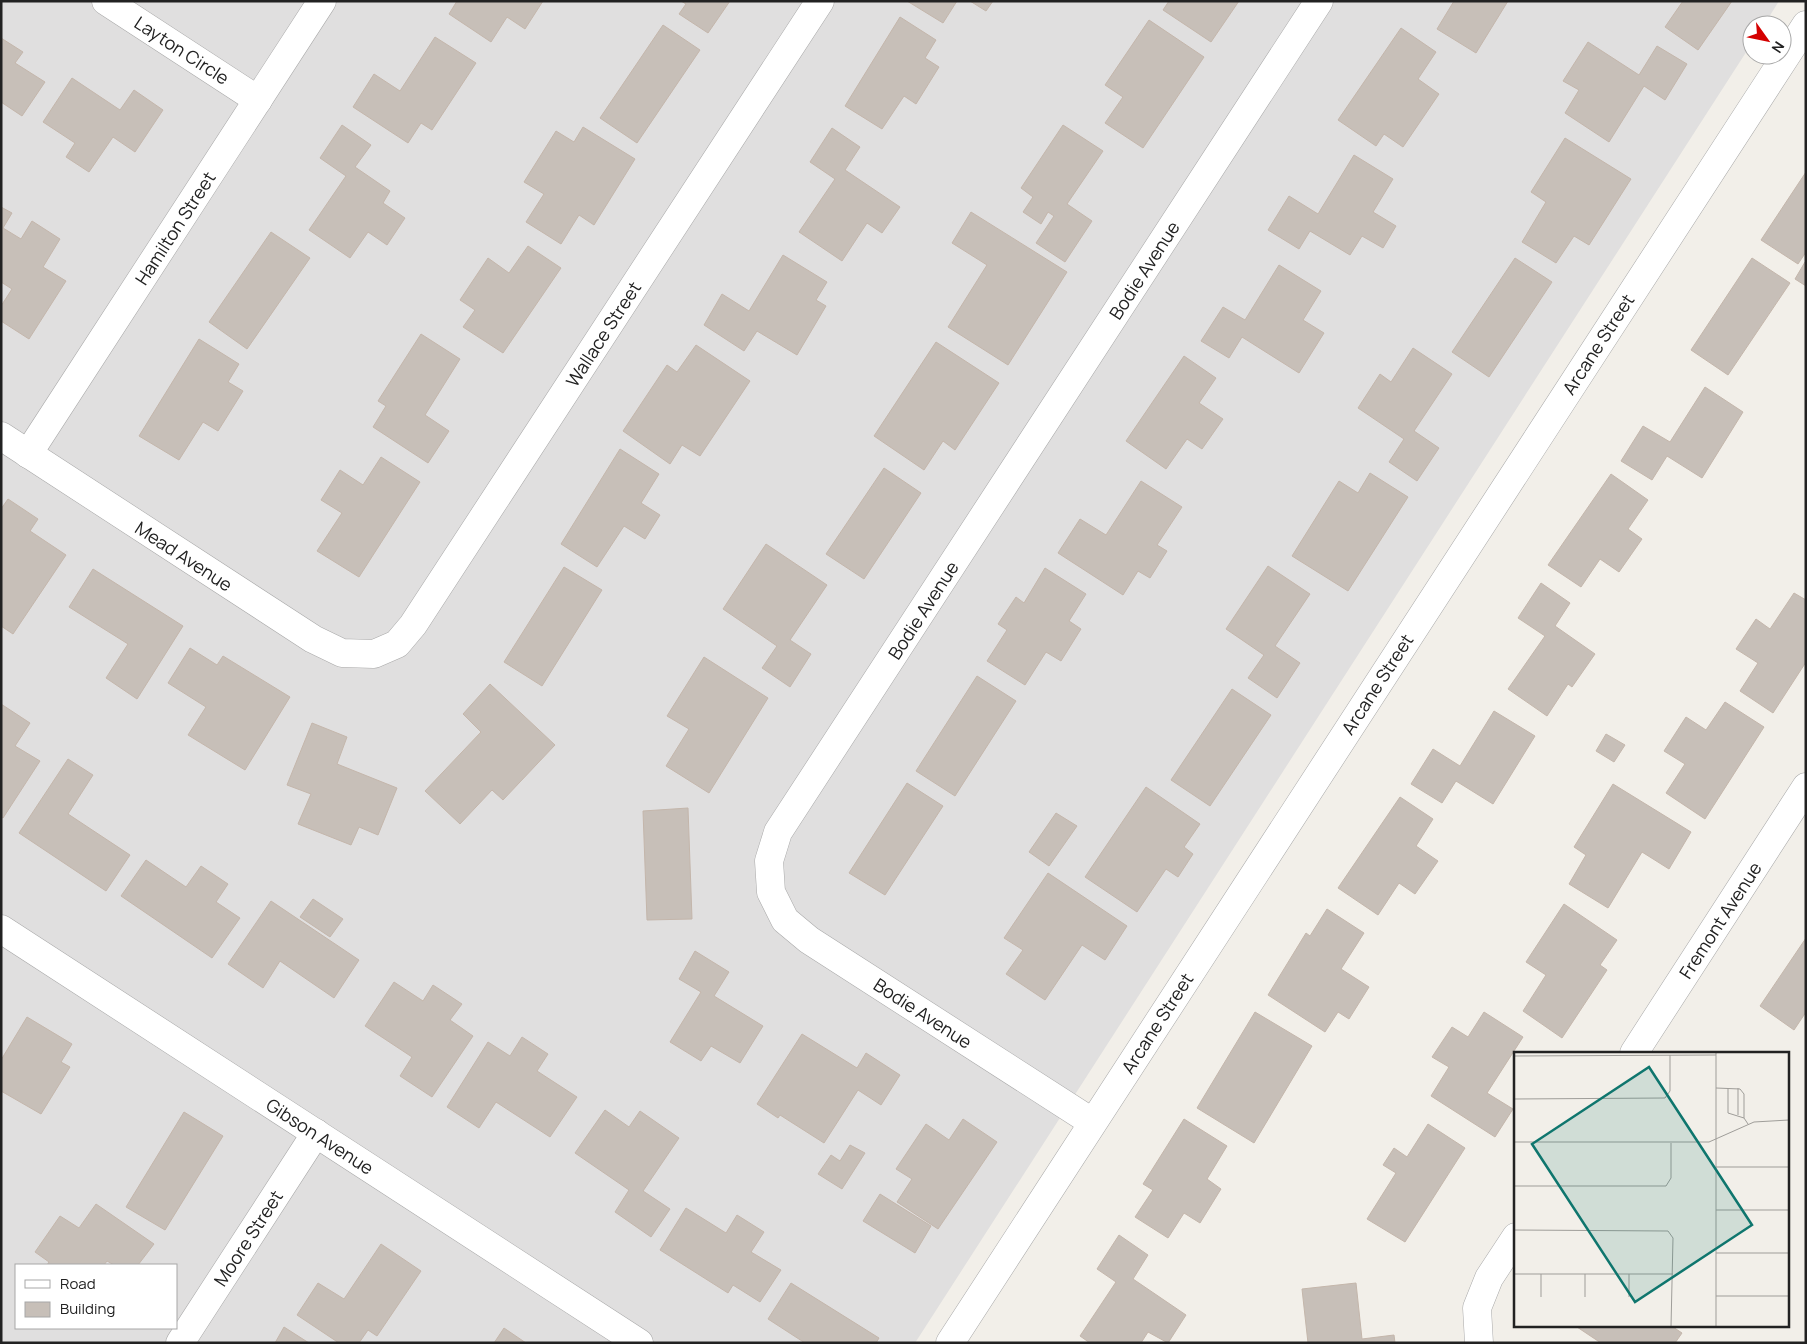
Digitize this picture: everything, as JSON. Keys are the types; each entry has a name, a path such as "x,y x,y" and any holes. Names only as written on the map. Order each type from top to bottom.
{"street":[{"name":"Layton Circle","path":"106,1 258,100"},
{"name":"Hamilton Street","path":"28,454 322,1"},
{"name":"Wallace Street","path":"374,654 397,644 413,626 820,1"},
{"name":"Bodie Avenue","path":"1092,1122 808,940 785,920 771,892 769,861 778,832 1319,1"},
{"name":"Arcane Street","path":"950,1343 1806,25"},
{"name":"Mead Avenue","path":"1,436 313,639 342,653 374,654"},
{"name":"Fremont Avenue","path":"1635,1052 1806,787"},
{"name":"Gibson Avenue","path":"1,929 639,1343"},
{"name":"Moore Street","path":"180,1343 316,1133"},
{"path":"1479,1343 1477,1308 1489,1278 1514,1240"}],"shaded area":[{"path":"1,1 1779,1 1770,15 1742,15 1742,59 915,1343 1,1343"}],"building":[{"path":"457,1 543,1 525,29 507,17 491,42 449,14"},
{"path":"681,1 730,1 708,33 679,14 686,4"},
{"path":"907,1 957,1 943,23"},
{"path":"970,1 993,1 986,11"},
{"path":"1169,1 1239,1 1211,42 1163,10"},
{"path":"1454,1 1508,1 1476,53 1437,29"},
{"path":"1683,1 1732,1 1698,50 1665,27"},
{"path":"900,17 936,40 925,58 939,67 916,104 904,96 882,129 845,106"},
{"path":"1149,20 1204,57 1143,148 1105,123 1123,97 1105,85"},
{"path":"663,25 700,50 637,143 600,118"},
{"path":"1401,28 1436,52 1418,79 1439,94 1403,147 1384,134 1376,146 1338,120"},
{"path":"435,37 476,63 432,130 421,123 408,143 353,107 374,74 400,91"},
{"path":"1,38 23,52 15,63 45,82 22,116 1,102"},
{"path":"1588,42 1639,75 1657,46 1687,64 1665,100 1644,86 1609,142 1565,113 1579,90 1563,81"},
{"path":"72,78 120,110 134,90 163,110 135,152 113,137 89,172 66,157 75,143 43,122"},
{"path":"342,125 371,145 355,167 390,191 383,203 405,218 387,245 368,232 350,258 309,230 346,176 320,158"},
{"path":"1063,125 1103,151 1067,204 1092,221 1065,262 1036,243 1054,216 1048,212 1041,224 1023,212 1033,197 1021,188"},
{"path":"583,127 635,159 594,225 579,215 561,244 526,222 544,194 524,182 556,131 574,142"},
{"path":"832,128 860,147 845,170 900,207 882,233 867,223 842,261 799,232 835,179 810,162"},
{"path":"1565,138 1631,179 1589,245 1574,236 1556,263 1522,242 1546,202 1531,192"},
{"path":"1354,155 1393,179 1373,212 1396,226 1383,248 1362,236 1350,255 1310,231 1299,249 1268,230 1289,196 1318,214"},
{"path":"1806,172 1806,252 1798,264 1761,240"},
{"path":"1,207 12,213 3,228 21,239 32,221 60,239 43,267 66,281 29,339 1,321 1,306 12,289 1,282"},
{"path":"971,212 1067,272 1008,365 948,327 987,265 952,243"},
{"path":"271,232 310,258 247,349 209,322"},
{"path":"528,246 561,268 503,353 463,327 475,310 460,300 488,258 509,273"},
{"path":"783,255 827,282 816,300 826,306 797,355 757,331 744,351 704,325 722,294 749,311"},
{"path":"1515,258 1552,282 1489,377 1452,352"},
{"path":"1752,258 1790,283 1728,375 1691,350"},
{"path":"1806,263 1806,286 1795,279"},
{"path":"1279,265 1321,291 1303,320 1324,333 1299,373 1242,337 1229,358 1201,341 1223,307 1245,320"},
{"path":"421,334 460,359 425,415 449,431 428,463 373,427 386,406 378,401"},
{"path":"199,339 239,364 228,382 243,391 218,431 203,422 179,460 139,436"},
{"path":"936,342 999,383 955,450 943,441 924,470 874,436"},
{"path":"696,345 750,381 700,456 682,445 670,464 623,431 667,365 677,372"},
{"path":"1413,348 1452,374 1414,431 1439,448 1417,481 1389,462 1404,439 1358,408 1380,374 1391,382"},
{"path":"1184,356 1216,378 1199,403 1223,419 1202,449 1187,439 1166,469 1126,441"},
{"path":"1705,387 1743,412 1702,478 1667,456 1652,480 1621,461 1643,426 1670,442"},
{"path":"620,449 659,474 641,503 660,515 645,539 624,526 597,567 561,544"},
{"path":"381,457 420,482 359,577 317,551 342,513 321,500 340,470 363,485"},
{"path":"884,468 921,493 864,579 826,554"},
{"path":"1370,473 1408,497 1348,591 1292,556 1339,481 1358,493"},
{"path":"1611,474 1648,500 1628,529 1642,539 1619,572 1600,559 1581,587 1548,565"},
{"path":"1141,481 1182,507 1157,545 1167,551 1150,578 1138,571 1123,595 1058,553 1080,519 1106,535"},
{"path":"8,499 38,519 30,531 66,555 13,634 1,626 1,509"},
{"path":"766,544 827,585 790,640 811,654 790,687 762,668 777,646 723,609"},
{"path":"1268,566 1310,594 1275,646 1300,663 1277,698 1248,678 1264,655 1226,629"},
{"path":"564,567 602,590 542,686 504,662"},
{"path":"1045,568 1086,594 1069,621 1081,629 1061,661 1046,652 1025,685 987,661 1007,630 998,624 1016,597 1024,603"},
{"path":"93,569 183,626 137,699 106,678 128,644 69,607"},
{"path":"1541,583 1570,603 1555,626 1595,654 1572,687 1568,684 1547,716 1508,689 1545,636 1518,618"},
{"path":"1794,593 1806,600 1806,662 1773,713 1740,691 1758,663 1736,649 1756,619 1770,629"},
{"path":"190,648 217,665 223,656 290,697 245,770 188,735 206,707 168,683"},
{"path":"704,657 768,698 709,793 666,766 689,729 667,716"},
{"path":"977,676 1016,701 955,796 916,771"},
{"path":"490,684 555,745 503,800 492,790 460,824 425,791 481,732 463,714"},
{"path":"1232,689 1271,715 1210,806 1171,780"},
{"path":"1725,702 1764,727 1705,819 1666,793 1685,764 1664,751 1686,717 1706,730"},
{"path":"1,704 30,723 15,746 40,761 3,818 1,817"},
{"path":"1494,711 1535,736 1493,804 1456,781 1442,803 1411,784 1433,749 1460,766"},
{"path":"312,723 347,737 337,764 397,788 378,835 359,827 351,845 298,824 311,794 287,785"},
{"path":"1606,734 1625,745 1614,762 1596,751"},
{"path":"68,759 93,775 68,814 130,855 106,891 19,833"},
{"path":"907,783 943,806 885,895 849,873"},
{"path":"1613,784 1691,832 1669,869 1642,852 1608,908 1569,884 1586,855 1574,847"},
{"path":"1146,787 1200,824 1184,847 1193,854 1178,877 1166,869 1137,912 1085,877"},
{"path":"1400,797 1433,819 1416,846 1438,861 1415,894 1399,883 1378,915 1338,888"},
{"path":"688,808 692,919 647,920 643,811"},
{"path":"1056,813 1077,826 1049,866 1029,852"},
{"path":"146,860 186,887 201,866 228,884 216,902 240,918 212,958 121,896"},
{"path":"1048,873 1127,926 1105,960 1082,945 1045,1000 1006,974 1023,950 1004,938"},
{"path":"313,899 343,919 330,937 300,917"},
{"path":"271,901 359,960 334,998 280,961 263,988 228,964"},
{"path":"1564,904 1617,940 1600,965 1607,970 1562,1038 1523,1011 1546,975 1526,962"},
{"path":"1327,909 1364,933 1341,969 1369,987 1349,1019 1338,1012 1325,1032 1268,995 1306,933 1310,936"},
{"path":"1806,938 1806,1012 1794,1030 1760,1006"},
{"path":"695,951 729,972 714,996 763,1026 740,1063 711,1046 701,1061 670,1042 701,992 679,979"},
{"path":"394,982 423,1001 433,985 462,1004 450,1020 473,1036 432,1097 400,1076 412,1057 365,1026"},
{"path":"1255,1012 1312,1046 1254,1143 1197,1108"},
{"path":"1484,1012 1523,1037 1487,1093 1513,1109 1495,1137 1431,1096 1449,1067 1432,1057 1452,1027 1468,1037"},
{"path":"27,1017 72,1044 61,1062 70,1067 41,1114 1,1091 1,1060"},
{"path":"802,1034 857,1068 866,1053 900,1075 881,1105 858,1090 824,1143 780,1115 778,1118 757,1104"},
{"path":"522,1037 548,1054 537,1071 577,1097 550,1137 496,1102 479,1128 447,1107 488,1042 510,1056"},
{"path":"605,1110 629,1127 640,1111 679,1138 643,1191 670,1209 651,1237 615,1212 629,1190 575,1153"},
{"path":"184,1112 223,1136 165,1230 126,1207"},
{"path":"963,1119 997,1142 938,1229 897,1202 912,1179 896,1169 926,1124 949,1140"},
{"path":"1184,1119 1227,1146 1207,1179 1221,1189 1200,1223 1184,1213 1168,1238 1135,1217 1153,1190 1143,1184"},
{"path":"1428,1124 1465,1148 1405,1242 1367,1219 1396,1173 1383,1165 1394,1148 1407,1157"},
{"path":"850,1145 865,1153 842,1189 818,1174 831,1155 840,1161"},
{"path":"880,1194 931,1226 915,1253 863,1221"},
{"path":"96,1204 154,1244 139,1264 112,1264 107,1261 105,1264 48,1264 49,1262 35,1252 60,1216 79,1228"},
{"path":"686,1208 726,1233 737,1215 764,1232 751,1252 781,1270 760,1302 733,1285 728,1293 660,1250"},
{"path":"1119,1235 1148,1255 1133,1279 1186,1315 1168,1343 1148,1332 1141,1343 1090,1343 1080,1336 1116,1282 1097,1269"},
{"path":"381,1244 421,1271 377,1336 368,1330 359,1343 339,1343 297,1315 318,1283 344,1299"},
{"path":"791,1283 879,1338 876,1343 805,1343 768,1319"},
{"path":"1356,1283 1362,1339 1394,1335 1395,1343 1308,1343 1302,1289"},
{"path":"1576,1326 1672,1326 1682,1333 1675,1343 1601,1343"},
{"path":"284,1327 309,1343 275,1343"},
{"path":"504,1328 526,1343 494,1343"}]}
